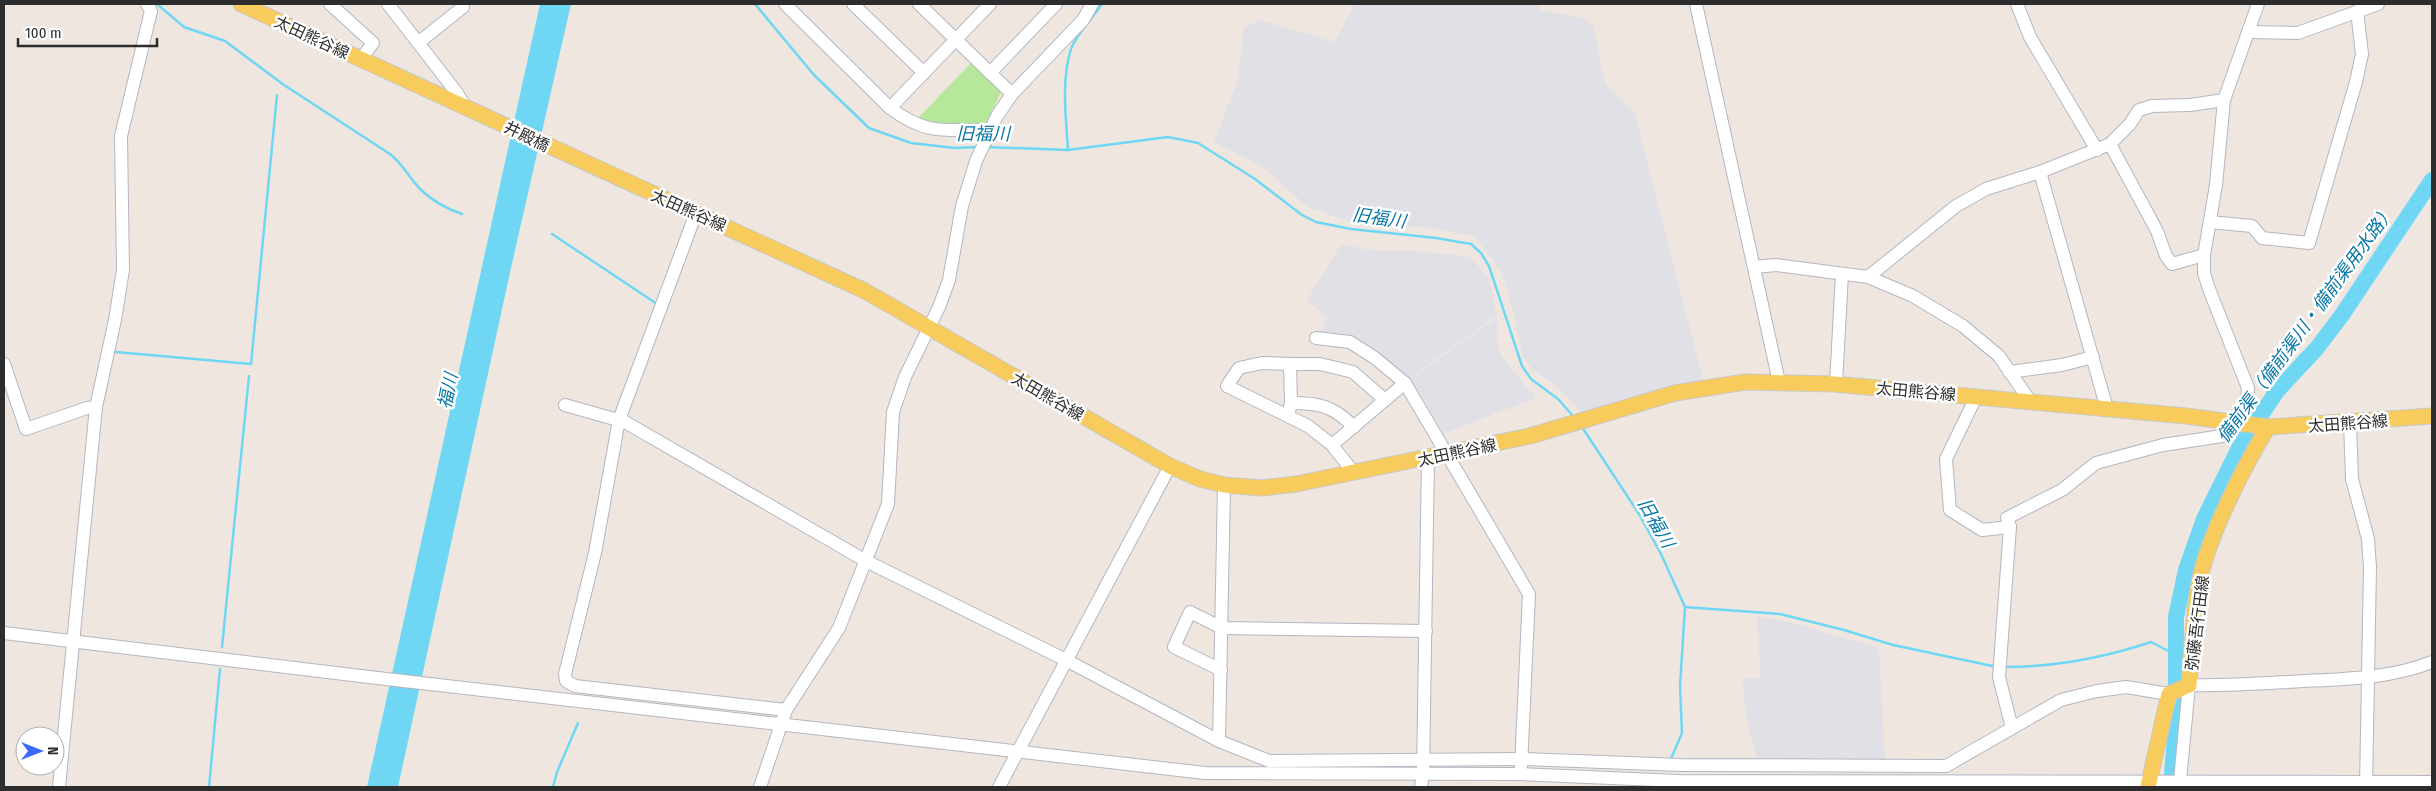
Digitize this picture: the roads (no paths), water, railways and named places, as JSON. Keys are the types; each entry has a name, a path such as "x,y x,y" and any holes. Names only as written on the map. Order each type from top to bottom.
{"main road":[{"name":"太田熊谷線","path":"240,4 493,119"},
{"name":"井殿橋","path":"493,119 561,152"},
{"name":"太田熊谷線","path":"561,152 865,291 1170,466 1200,479 1224,486 1262,488 1354,473 1530,436 1647,400 1711,386 1779,382 1836,384 1976,396 2244,423 2266,427 2350,423 2432,416"},
{"name":"弥藤吾行田線","path":"2169,694 2189,685 2200,577 2219,523 2266,427"},
{"path":"2154,783 2169,694"}],"street":[{"path":"60,787 96,407 115,320 123,270 121,136 151,11 147,4"},
{"path":"330,4 373,43 361,59"},
{"path":"388,4 465,106"},
{"path":"853,4 924,73"},
{"path":"922,4 1012,94"},
{"path":"890,108 990,4"},
{"path":"990,73 1056,4"},
{"path":"760,787 786,710 839,628 888,504 893,412 905,377 949,280 962,206 976,161 987,134 1012,94 1083,20 1092,4"},
{"path":"1696,4 1779,382"},
{"path":"2017,4 2030,37 2097,150"},
{"path":"2012,728 1999,677 1999,654 2010,527 2007,518 2062,490 2083,476 2096,464 2162,445 2222,436 2244,423 2248,388 2209,289 2204,273 2204,255 2216,185 2224,100 2258,4"},
{"path":"2248,32 2298,33 2378,4"},
{"path":"790,6 890,108 908,121 923,127 982,130 987,134"},
{"path":"418,43 463,7"},
{"path":"2210,222 2252,226 2262,238 2309,243 2354,91 2362,54 2357,12"},
{"path":"1868,277 1956,206 1986,189 2040,172 2110,144 2130,124 2139,110 2152,106 2190,105 2224,100"},
{"path":"2110,144 2158,230 2166,256 2172,264 2204,255"},
{"path":"2040,172 2107,409"},
{"path":"696,213 619,420 595,553 565,674 566,681 575,686 786,710"},
{"path":"1754,267 1776,265 1868,277 1913,296 1963,326 1999,356 2030,401"},
{"path":"1836,384 1842,274"},
{"path":"1316,338 1350,342 1374,358 1405,383 1529,594 1523,759 1519,774"},
{"path":"2009,372 2062,365 2093,357"},
{"path":"1354,473 1332,445 1308,426 1227,386 1239,368 1262,363 1320,364 1353,372 1385,400"},
{"path":"4,364 26,429 87,408 96,407"},
{"path":"1288,416 1291,403 1290,364"},
{"path":"1332,445 1405,383"},
{"path":"1976,396 1946,460 1950,510 1982,530 2010,527"},
{"path":"1291,403 1318,403 1341,414 1354,426"},
{"path":"565,405 619,420 866,561 1066,660 1220,741 1269,761 1523,759 1681,765 1946,766 2061,700 2097,691 2126,687 2169,694"},
{"path":"2350,423 2352,479 2368,539 2370,567 2366,784"},
{"path":"1421,787 1423,774 1428,458"},
{"path":"999,787 1170,466"},
{"path":"1220,741 1224,486"},
{"path":"1221,670 1174,647 1190,612 1222,628 1426,631"},
{"path":"4,633 1205,773 1519,774 1679,781 2154,783 2180,781 2366,784 2432,782"},
{"path":"2180,781 2189,685 2219,686 2368,678 2414,669 2432,662"}],"water":[{"path":"540,4 571,4 511,268 398,787 367,787"}],"waterway":[{"path":"157,4 184,27 225,41 284,85 390,154 426,194 441,205 462,214"},
{"name":"旧福川","path":"755,4 814,75 869,128 911,143 955,148 978,147"},
{"path":"1068,150 1065,100 1068,61 1076,38 1102,4"},
{"path":"116,352 251,364 277,95"},
{"name":"旧福川","path":"986,147 1068,150 1168,137 1198,143 1255,179 1302,215 1316,222 1351,229 1436,238 1471,244 1481,253 1489,266 1522,366 1531,379 1558,399 1574,417"},
{"name":"備前渠（備前渠川・備前渠用水路）","path":"2171,787 2176,726 2176,617 2186,570 2204,519 2239,448 2277,391 2317,348 2342,315 2432,180"},
{"path":"552,234 657,304"},
{"path":"222,647 249,376"},
{"name":"旧福川","path":"1582,427 1639,514 1661,554 1685,607 1680,686 1682,733 1670,761"},
{"path":"1685,607 1780,614 1844,630 1893,645 1997,667"},
{"path":"2005,667 2024,667 2079,660 2115,653 2151,642 2176,655"},
{"path":"209,787 220,669"},
{"path":"553,787 557,772 578,723"}],"water label":[{"name":"福川","path":"448,391"}]}
